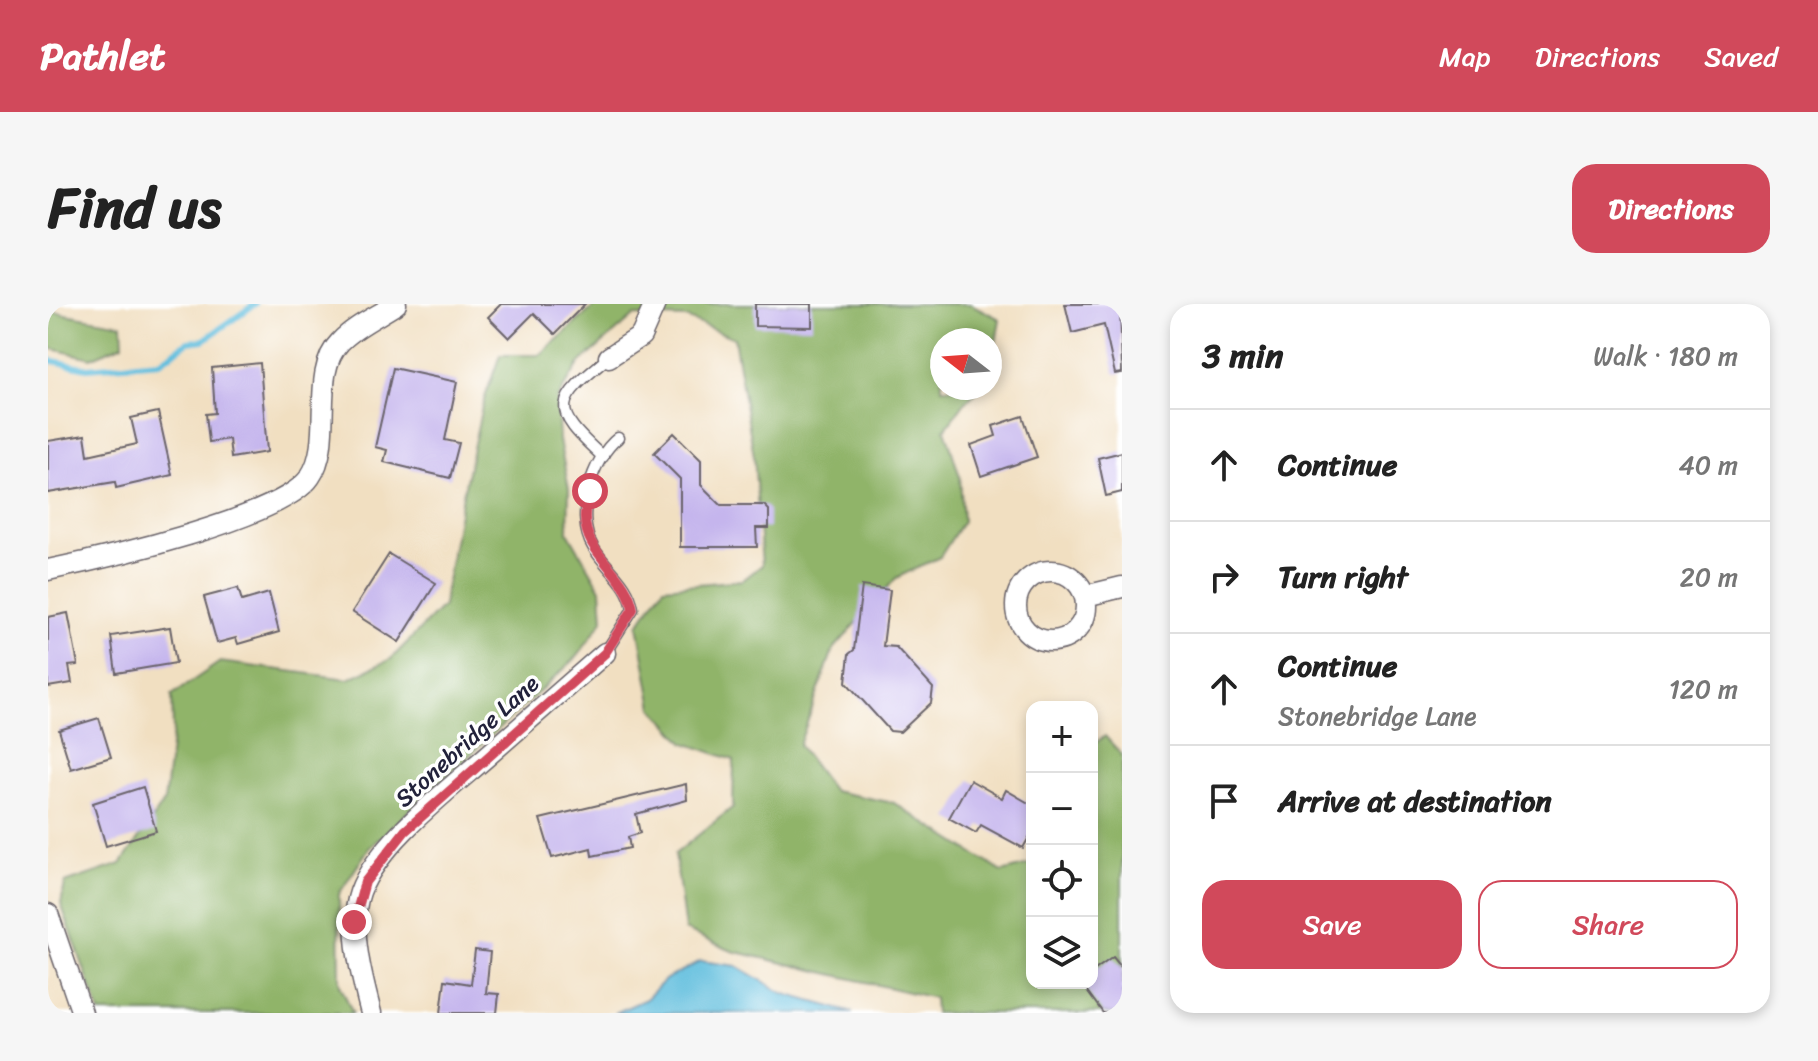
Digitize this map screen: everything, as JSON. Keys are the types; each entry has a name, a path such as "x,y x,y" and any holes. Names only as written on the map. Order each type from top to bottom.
{"street":[{"path":"48,570 97,560 262,510 301,488 317,465 328,368 333,351 348,335 396,304"},
{"path":"609,357 641,336 655,304"},
{"path":"1085,596 1122,587"},
{"name":"Stonebridge Lane","path":"371,1013 354,922 360,894 375,866 443,794 605,653"},
{"path":"48,914 82,1013"}],"lane":[{"path":"603,457 572,429 564,415 566,399 581,380 609,357"},
{"path":"605,653 633,609 630,594 591,545 584,517 596,468 610,444 618,438"}],"green space":[{"path":"597,304 971,304 1000,319 998,328 930,328 930,400 967,400 945,429 960,477 963,521 940,557 896,578 833,650 799,745 833,791 894,803 1002,872 1026,866 1026,989 1098,989 1098,741 1105,736 1122,755 1122,1013 935,1013 934,998 732,951 685,930 675,854 733,807 734,760 685,743 653,708 638,625 664,587 743,580 762,565 754,456 734,338 686,318 634,316 579,364 557,399 559,440 569,489 568,532 601,589 603,620 577,657 369,848 339,894 340,985 353,1013 100,1013 61,904 65,883 121,864 164,802 173,730 172,695 220,662 348,679 391,659 443,606 482,406 500,355 540,355"},
{"path":"48,311 122,324 123,344 91,358 48,348"}],"water":[{"path":"701,961 737,966 785,994 853,1013 615,1013 646,999 666,979"}],"building":[{"path":"501,304 585,304 555,334 534,313 509,338 488,317"},
{"path":"755,304 812,304 812,327 755,326"},
{"path":"1065,304 1120,304 1122,373 1115,374 1104,325 1072,333"},
{"path":"260,363 267,452 231,458 229,439 209,442 206,414 215,413 212,368"},
{"path":"393,368 457,382 445,440 459,443 450,478 384,462 387,450 375,447"},
{"path":"158,412 172,475 116,488 115,482 48,493 48,441 85,435 88,455 137,444 131,418"},
{"path":"1023,416 1037,457 981,476 971,445 996,436 993,426"},
{"path":"674,433 701,460 701,485 721,505 764,505 769,510 769,528 756,528 757,547 680,547 680,479 654,453"},
{"path":"1122,452 1122,492 1106,496 1098,458"},
{"path":"389,554 436,583 399,642 352,612"},
{"path":"862,586 890,590 883,646 896,647 933,688 931,703 900,732 890,731 846,682 849,654 854,650"},
{"path":"238,588 242,601 269,593 279,632 238,644 236,638 217,643 204,597"},
{"path":"68,613 78,665 69,666 72,683 48,687 48,617"},
{"path":"170,627 176,663 116,673 111,636"},
{"path":"99,718 111,757 71,769 59,730"},
{"path":"970,780 1002,798 1006,790 1026,802 1026,843 1023,848 981,825 976,833 949,818"},
{"path":"686,784 687,800 636,814 640,833 628,837 630,848 592,856 591,848 552,858 540,819"},
{"path":"143,787 156,831 106,846 93,803"},
{"path":"475,950 490,952 486,993 499,994 497,1013 441,1013 445,980 471,984"},
{"path":"1113,957 1122,968 1122,1013 1103,1013 1085,989 1098,989 1098,968"}],"waterway":[{"path":"48,360 87,368 160,362 188,342 204,340 255,304"}],"route":[{"path":"354,922 365,882 405,831 605,653 633,609 630,594 591,545 584,517 590,491"}]}
